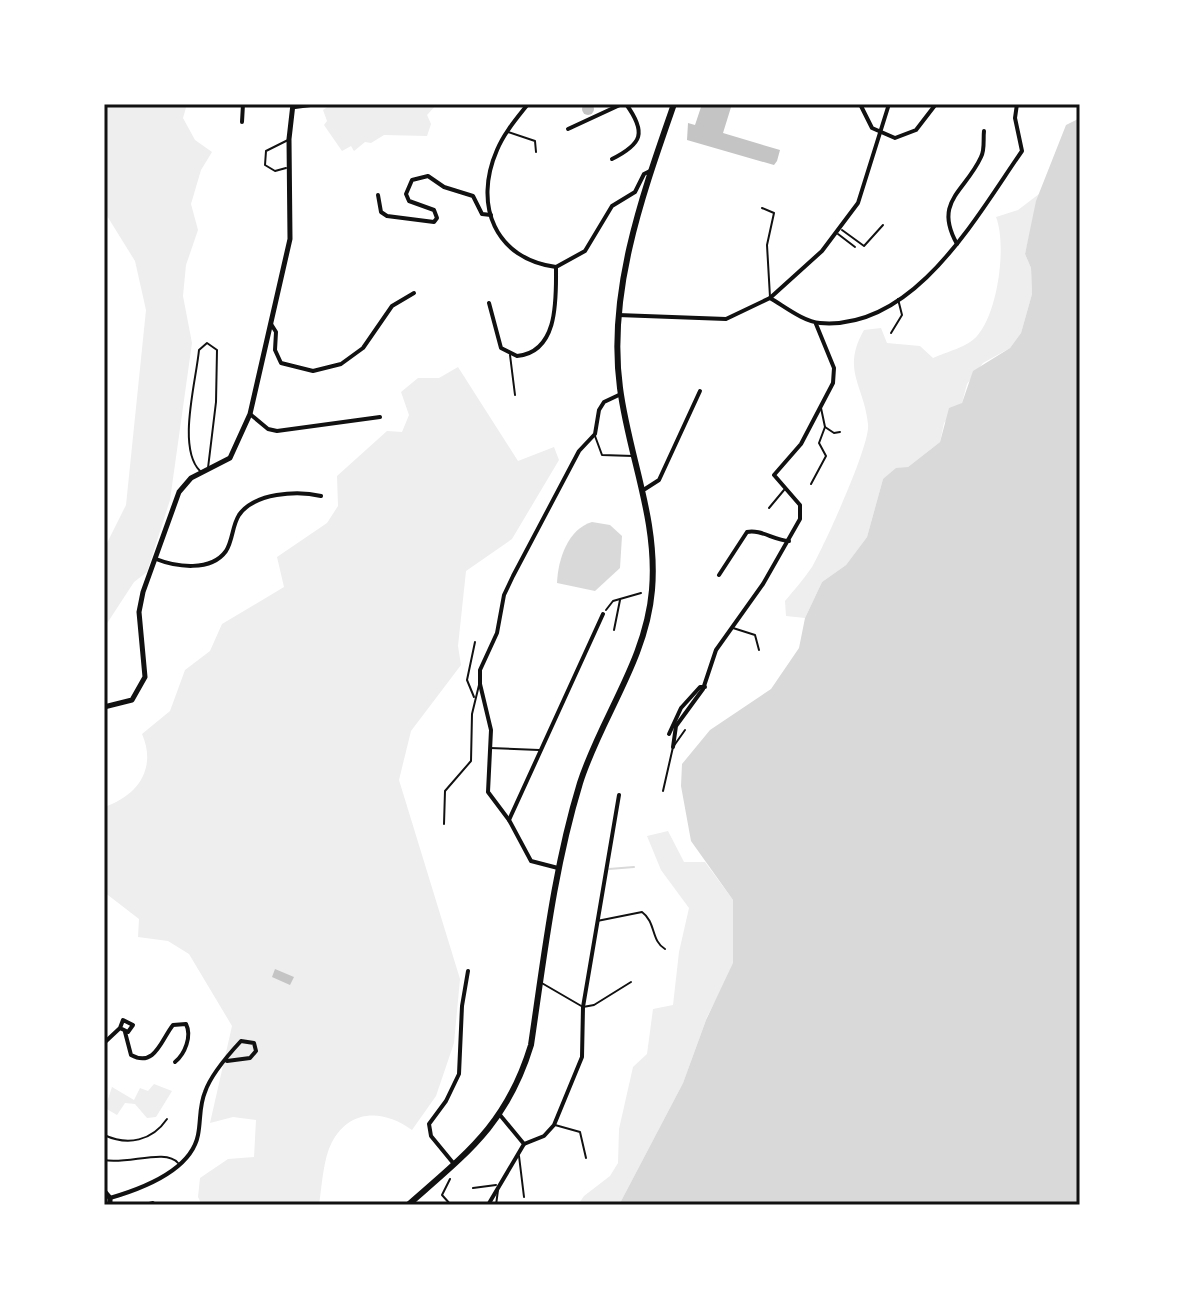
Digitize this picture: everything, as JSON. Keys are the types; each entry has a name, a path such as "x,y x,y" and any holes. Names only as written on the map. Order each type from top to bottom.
{"main road":[{"path":"408,1205 454,1164 500,1115 522,1074 531,1045 558,868 581,780 630,672 649,609 654,552 645,489 621,394 618,315 623,276 674,104"}],"street":[{"path":"242,122 243,104"},
{"path":"104,707 132,700 143,684 139,612 179,492 191,478 230,458 250,414 268,324 290,239 289,139 294,106 318,104"},
{"path":"528,104 507,132 489,172 491,215 498,233 519,257 532,264 556,267 585,251 612,206 635,192 644,174 653,171"},
{"path":"568,129 624,104 639,128 639,135 634,147 612,159"},
{"path":"860,104 872,128 895,138 907,136 936,104"},
{"path":"618,315 726,319 770,298 840,231 858,203 889,104"},
{"path":"770,298 816,324 868,318 947,260 1022,151 1015,118 1017,104"},
{"path":"957,244 949,229 947,211 983,154 984,131"},
{"path":"378,195 381,212 387,216 434,222 437,218 434,210 409,201 406,194 412,180 428,176 444,187 473,196 482,214 491,215"},
{"path":"489,303 496,337 510,355 526,355 547,335 555,315 556,267"},
{"path":"268,324 273,324 276,332 275,350 281,363 313,371 326,369 341,364 363,348 385,313 414,293"},
{"path":"673,747 671,741 680,718 705,687 716,650 798,524 801,510 774,479 774,473 801,444 835,376 816,324"},
{"path":"645,489 653,487 659,480 700,391"},
{"path":"558,868 531,861 509,820 488,792 491,730 480,684 480,670 497,633 507,586 579,451 595,434 599,410 604,402 621,394"},
{"path":"250,414 268,429 277,431 380,417"},
{"path":"156,559 185,566 209,562 226,551 237,519 254,501 308,493 321,496"},
{"path":"719,575 747,532 757,531 772,539 789,541"},
{"path":"509,820 603,614"},
{"path":"669,734 681,708 700,687 705,687"},
{"path":"488,1205 524,1144 544,1136 554,1125 582,1057 583,1007 619,795"},
{"path":"454,1164 431,1136 429,1124 446,1101 459,1074 462,1006 468,971"},
{"path":"104,1043 122,1030 132,1056 148,1058 156,1053 173,1025 186,1024 189,1033 184,1052 175,1062"},
{"path":"104,1191 110,1201 146,1185 178,1165 196,1141 206,1088 241,1041 254,1043 256,1051 250,1058 227,1061"},
{"path":"500,1115 524,1144"}],"lane":[{"path":"507,132 535,141 536,152"},
{"path":"289,139 266,151 264,156 265,165 275,171 289,167"},
{"path":"762,208 774,213 767,245 770,298"},
{"path":"840,231 864,246 883,225"},
{"path":"840,231 855,247"},
{"path":"891,333 902,315 898,298"},
{"path":"207,343 217,350 216,402 205,471 188,449 199,350 207,343"},
{"path":"510,355 515,395"},
{"path":"811,484 826,456 819,443 825,427 822,407"},
{"path":"825,427 834,433 840,432"},
{"path":"595,434 602,455 636,456"},
{"path":"769,508 784,490"},
{"path":"732,627 755,635 759,650"},
{"path":"475,642 467,680 475,698"},
{"path":"444,824 445,791 471,761 475,698 480,684"},
{"path":"663,791 673,747 685,730"},
{"path":"490,748 540,750"},
{"path":"596,920 642,912 650,920 659,945 665,949"},
{"path":"539,982 583,1007 594,1005 631,982"},
{"path":"104,1135 120,1141 137,1140 157,1132 167,1119"},
{"path":"554,1125 580,1132 586,1158"},
{"path":"104,1160 132,1162 161,1155 174,1158 178,1165"},
{"path":"519,1155 524,1197"},
{"path":"473,1188 498,1186 496,1205"},
{"path":"141,1205 153,1202 158,1205"}],"path":[{"path":"603,614 609,605 641,593"},
{"path":"614,630 620,599"},
{"path":"450,1179 442,1195 451,1204"}],"shaded area":[{"path":"104,104 187,104 183,118 195,140 212,152 201,170 191,204 198,230 186,265 183,296 192,343 170,500 147,572 134,582 104,628 104,549 126,505 146,310 135,261 104,211"},
{"path":"332,104 398,104 398,107 401,104 437,104 427,115 431,124 427,136 384,135 371,143 365,142 354,151 351,146 342,151 324,125 327,121 323,110"},
{"path":"1080,118 1080,1205 619,1205 683,1083 706,1020 733,963 733,900 691,841 681,786 682,764 710,730 771,689 799,648 805,618 822,582 846,565 867,537 883,479 896,468 908,467 940,442 949,408 962,403 973,371 1010,348 1021,333 1032,294 1031,268 1025,254 1036,201 1066,125"},
{"path":"1039,194 1025,254 1031,268 1032,294 1021,333 1010,348 983,363 967,384 962,403 944,423 940,442 908,467 883,479 867,537 846,565 822,582 805,618 786,616 785,601 818,556 846,495 867,435 866,410 854,367 857,344 864,330 881,328 887,343 920,346 933,358 973,340 984,325 995,296 1001,244 996,217 1018,210"},
{"path":"458,367 518,461 554,447 559,460 512,539 466,571 458,646 461,665 411,731 399,780 460,979 454,1043 436,1096 412,1130 390,1118 368,1116 348,1123 339,1131 327,1156 319,1205 202,1205 198,1197 200,1178 228,1159 254,1157 256,1120 233,1117 210,1123 232,1026 189,954 168,941 138,937 139,919 104,892 104,807 126,796 141,779 147,758 142,734 170,711 185,670 210,651 222,624 284,587 277,557 327,523 338,506 337,476 387,431 402,432 409,415 401,392 418,378 439,378"},
{"path":"592,522 610,525 622,536 620,568 595,591 557,583 566,546 577,531"},
{"path":"668,831 684,862 705,862 733,900 733,966 707,1017 683,1083 619,1205 578,1205 584,1196 610,1176 618,1163 619,1129 633,1067 647,1054 653,1009 673,1005 679,952 689,908 661,870 647,836"},
{"path":"154,1084 172,1091 156,1117 147,1118 135,1104 125,1103 117,1115 105,1108 112,1087 134,1100 140,1088 148,1091"}],"building":[{"path":"588,103 594,109 588,115 582,109"},
{"path":"702,104 732,104 723,133 780,150 774,165 687,140 688,123 695,125"},
{"path":"275,969 294,977 290,985 272,977"}],"waterway":[{"path":"609,869 634,867"}]}
